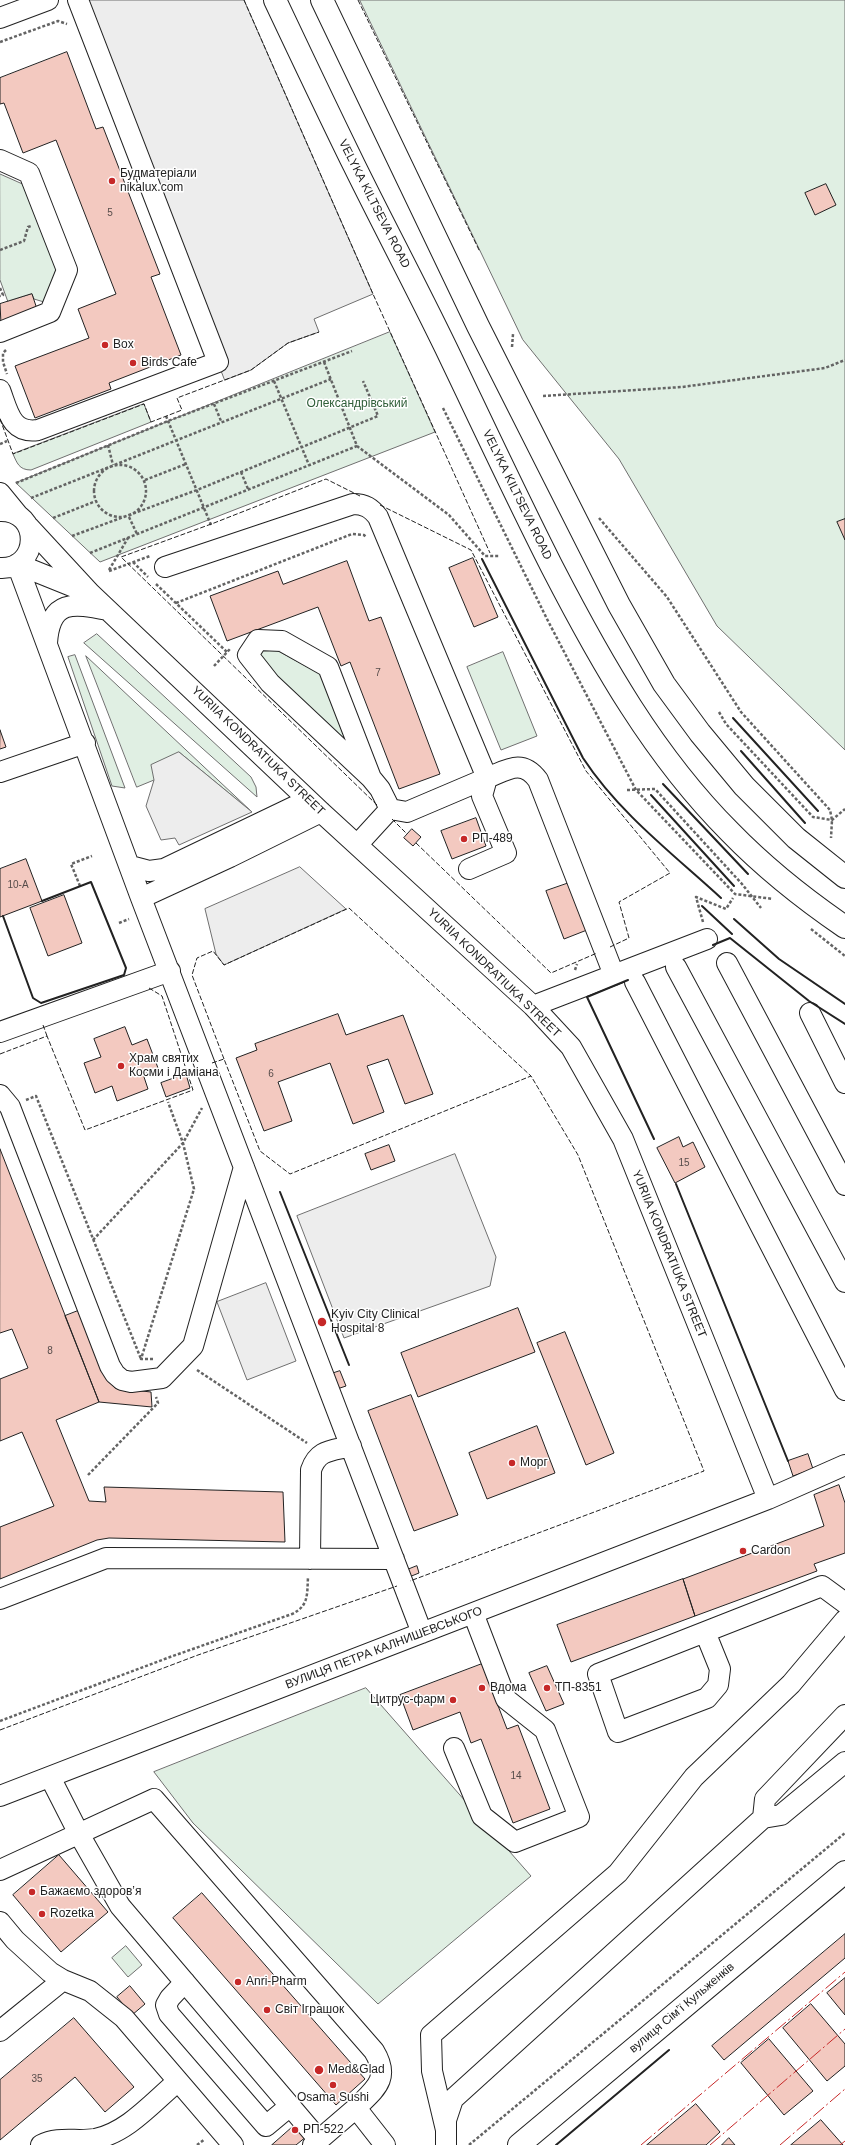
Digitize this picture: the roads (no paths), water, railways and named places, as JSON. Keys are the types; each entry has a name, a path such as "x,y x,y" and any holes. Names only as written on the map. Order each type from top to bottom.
{"main road":[{"name":"VELYKA KILTSEVA ROAD","path":"275,0 353,164 444,343 523,510 578,618 615,684 653,740 689,786 728,831 773,873 845,927"},
{"path":"322,0 481,333 619,605 664,684 700,733 744,786 796,838 845,877"},
{"name":"вулиця Сімʼї Кульженків","path":"519,2145 845,1872"}],"street":[{"path":"0,18 48,0"},
{"path":"0,390 16,425 27,432 38,430 218,362 78,0"},
{"path":"0,160 29,173 67,270 50,312 0,332"},
{"name":"YURIIA KONDRATIUKA STREET","path":"8,488 15,518 90,593 110,610 315,806 533,1006 570,1047 623,1139 768,1499"},
{"path":"165,567 353,504 362,504 372,509 378,517 487,778 482,796 506,853 469,868"},
{"path":"15,518 31,544 24,559 5,567 47,643 141,898 422,1633"},
{"name":"YURIIA KONDRATIUKA STREET","path":"5,567 90,593"},
{"path":"47,643 48,626 55,614 65,607 79,604 110,610"},
{"path":"371,778 328,667 282,641 258,640 248,655 252,661 270,683 371,778 380,789 390,809"},
{"path":"0,772 85,744"},
{"path":"390,809 407,812 516,766 525,767 533,773 538,780 614,975"},
{"path":"130,866 149,871 164,869 315,806"},
{"path":"141,898 230,857 315,806"},
{"path":"358,844 390,809"},
{"path":"533,1006 707,939"},
{"path":"727,964 845,1184"},
{"path":"676,967 845,1282"},
{"path":"0,1032 170,971"},
{"path":"635,982 845,1390"},
{"path":"810,1013 845,1083"},
{"path":"0,1095 10,1107 110,1366 115,1374 122,1380 131,1382 162,1378 193,1346 244,1167"},
{"path":"310,1559 311,1470 315,1460 323,1453 351,1446"},
{"name":"ВУЛИЦЯ ПЕТРА КАЛНИШЕВСЬКОГО","path":"0,1796 768,1499 845,1465"},
{"path":"0,1599 106,1558 394,1559"},
{"path":"706,1632 720,1669 718,1685 707,1698 618,1732 598,1674 822,1586 845,1603"},
{"path":"454,1748 482,1816 515,1842 579,1817 545,1730 506,1699 473,1613"},
{"path":"446,2137 432,2071 431,2035 618,1873 694,1777 790,1684 845,1620"},
{"path":"763,1818 765,1799 845,1715"},
{"path":"446,2137 446,2120 453,2099 763,1818 780,1815 845,1762"},
{"path":"0,1870 79,1834 154,1798 374,2051 381,2063 383,2075 378,2086 356,2108 316,2142 290,2106 120,1906 79,1834 50,1776"},
{"path":"0,1922 7,1943 63,1980 90,1991 124,2018 232,2145"},
{"path":"0,2031 63,1980"},
{"path":"185,1982 170,1998 166,2005 169,2014 266,2126 290,2106"},
{"path":"41,2145 59,2139 94,2139 122,2128 177,2082"},
{"path":"356,2108 385,2145"}],"place":[{"name":"Будматеріали nikalux.com","path":"112,181"},
{"name":"Box","path":"105,345"},
{"name":"Birds Cafe","path":"133,363"},
{"name":"РП-489","path":"464,839"},
{"name":"Храм святих Косми і Даміана","path":"121,1066"},
{"name":"Kyiv City Clinical Hospital 8","path":"322,1322"},
{"name":"Морг","path":"512,1463"},
{"name":"Cardon","path":"743,1551"},
{"name":"Вдома","path":"482,1688"},
{"name":"ТП-8351","path":"547,1688"},
{"name":"Цитрус-фарм","path":"453,1700"},
{"name":"Бажаємо здоровʼя","path":"32,1892"},
{"name":"Rozetka","path":"42,1914"},
{"name":"Anri-Pharm","path":"238,1982"},
{"name":"Світ Іграшок","path":"267,2010"},
{"name":"Med&Glad","path":"319,2070"},
{"name":"Osama Sushi","path":"333,2085"},
{"name":"РП-522","path":"295,2130"}],"park label":[{"name":"Олександрівський","path":"357,404"}]}
